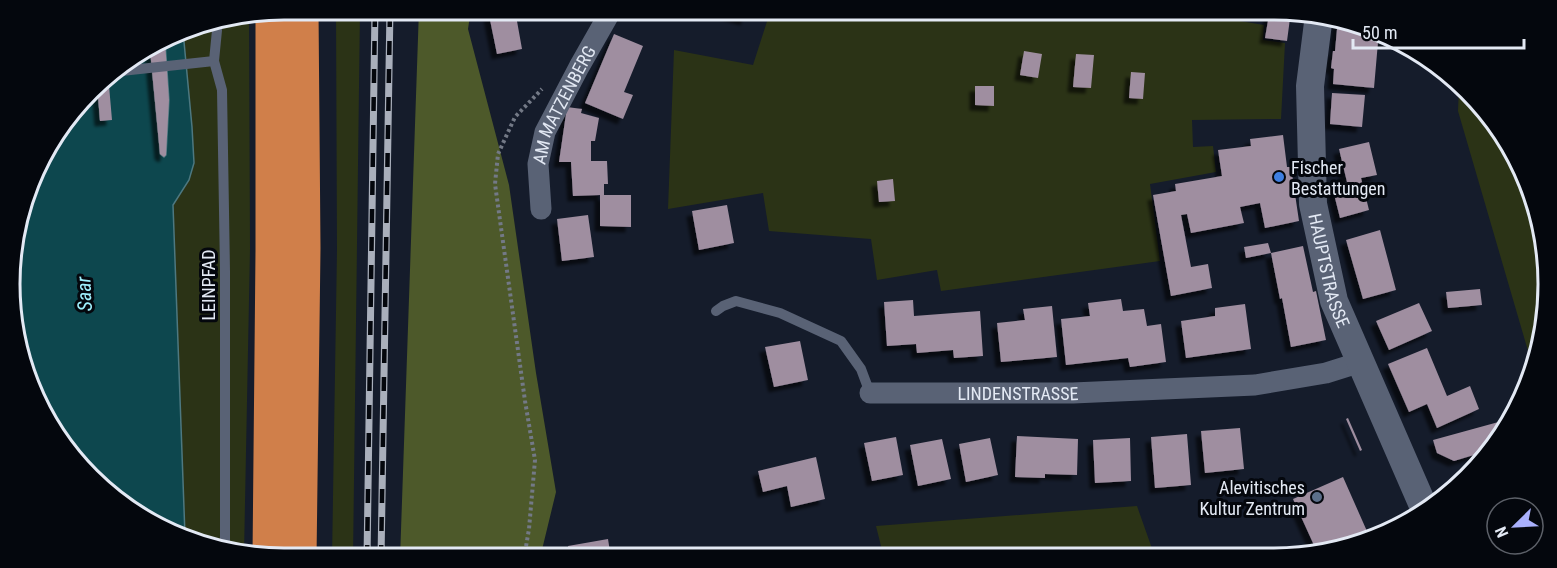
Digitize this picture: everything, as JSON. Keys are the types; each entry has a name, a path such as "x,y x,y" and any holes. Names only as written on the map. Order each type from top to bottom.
{"highway":[{"path":"268,548 272,20"},
{"path":"300,548 304,248 303,20"}],"main road":[{"name":"HAUPTSTRASSE","path":"1318,24 1310,86 1313,204 1334,301 1422,503"}],"street":[{"name":"AM MATZENBERG","path":"541,209 538,164 545,132 606,20"},
{"name":"LINDENSTRASSE","path":"870,393 1073,393 1255,385 1326,373 1361,362"}],"lane":[{"name":"LEINPFAD","path":"217,29 214,61 222,90 225,271 225,541"},
{"path":"128,70 214,61"},
{"name":"LINDENSTRASSE","path":"716,311 736,301 780,313 841,341 861,369 870,393"}],"path":[{"path":"526,548 530,529 535,460 495,184 498,154 515,117 523,108 539,91 554,80 579,67"}],"shaded area":[{"path":"336,20 360,20 353,548 332,548 337,250"},
{"path":"419,20 469,20 468,29 509,185 556,492 542,548 400,548"},
{"path":"767,20 1234,20 1264,25 1263,40 1285,43 1281,119 1192,120 1193,147 1213,146 1216,172 1150,184 1160,261 941,291 937,270 877,280 871,239 769,231 763,193 668,209 674,50 753,65"},
{"path":"249,22 250,249 244,545 185,529 173,205 189,180 192,127 184,40 216,29"},
{"path":"1459,96 1483,123 1502,152 1517,183 1528,216 1535,249 1538,284 1535,319 1528,351 1458,111"},
{"path":"1137,506 1152,548 882,548 876,526"}],"water":[{"name":"Saar","path":"184,40 194,163 189,180 173,205 185,529 152,513 123,494 97,471 74,445 47,401 34,369 25,336 20,301 22,249 34,199 47,167 74,123 98,96 100,120 105,89 123,74 151,56 160,154 164,157 166,155 169,100 165,48"}],"building":[{"path":"490,20 517,20 522,49 497,54"},
{"path":"1268,20 1290,20 1287,41 1265,38"},
{"path":"1337,28 1379,42 1374,88 1333,84 1334,69 1331,68 1333,51 1335,51"},
{"path":"614,34 643,46 624,92 633,95 623,119 585,103"},
{"path":"165,48 169,100 166,155 164,157 160,154 151,56"},
{"path":"1024,51 1042,54 1038,78 1020,75"},
{"path":"1076,54 1094,55 1091,88 1073,87"},
{"path":"1131,72 1145,73 1143,99 1129,98"},
{"path":"109,86 112,120 100,121 98,96"},
{"path":"975,86 994,86 994,106 975,105"},
{"path":"1332,93 1365,95 1362,127 1330,124"},
{"path":"567,107 582,109 581,113 599,118 595,141 591,141 591,161 607,161 608,184 604,184 604,195 631,195 631,227 600,226 600,195 573,196 571,162 559,162"},
{"path":"1283,135 1287,167 1291,167 1299,221 1265,228 1260,203 1240,207 1244,223 1191,233 1187,214 1181,215 1191,267 1208,264 1212,288 1171,296 1153,195 1176,191 1175,184 1222,176 1218,150 1251,146 1250,139"},
{"path":"1369,142 1377,175 1361,178 1369,210 1340,218 1332,186 1347,182 1339,149"},
{"path":"893,179 895,201 879,202 877,181"},
{"path":"727,205 734,243 699,250 692,211"},
{"path":"588,215 594,257 562,261 557,219"},
{"path":"1380,230 1396,290 1363,299 1346,240"},
{"path":"1268,243 1271,253 1246,258 1244,247"},
{"path":"1303,246 1313,292 1316,291 1326,340 1291,347 1271,253"},
{"path":"1480,289 1482,305 1448,308 1446,292"},
{"path":"1121,299 1123,311 1144,309 1147,326 1161,324 1166,362 1130,367 1128,358 1066,365 1061,319 1090,316 1088,303"},
{"path":"913,300 914,316 980,311 983,356 954,358 953,350 917,353 916,344 887,346 884,302"},
{"path":"1419,303 1432,331 1389,350 1376,321"},
{"path":"1245,304 1251,349 1186,358 1181,321 1215,316 1215,308"},
{"path":"1052,306 1057,357 1001,362 997,323 1025,320 1023,309"},
{"path":"800,341 808,380 774,387 765,347"},
{"path":"1427,348 1447,396 1470,386 1479,409 1437,428 1427,404 1409,412 1388,364"},
{"path":"1348,418 1362,450 1360,451 1346,419"},
{"path":"1498,422 1475,455 1454,461 1437,453 1433,440"},
{"path":"1240,428 1244,469 1205,473 1201,431"},
{"path":"1187,434 1191,485 1155,488 1151,437"},
{"path":"1017,436 1078,439 1077,475 1045,474 1045,478 1015,477"},
{"path":"896,437 903,475 872,481 864,443"},
{"path":"990,438 998,475 966,482 959,444"},
{"path":"1130,438 1131,481 1095,483 1093,440"},
{"path":"942,439 951,479 918,486 910,445"},
{"path":"816,457 825,499 791,507 787,486 763,492 758,471"},
{"path":"1343,477 1367,531 1314,545 1293,499"},
{"path":"608,539 609,548 568,548 568,546"}],"railway":[{"path":"367,548 375,20"},
{"path":"381,548 390,20"}],"place":[{"name":"Fischer Bestattungen","path":"1279,177"},
{"name":"Alevitisches Kultur Zentrum","path":"1317,497"}]}
